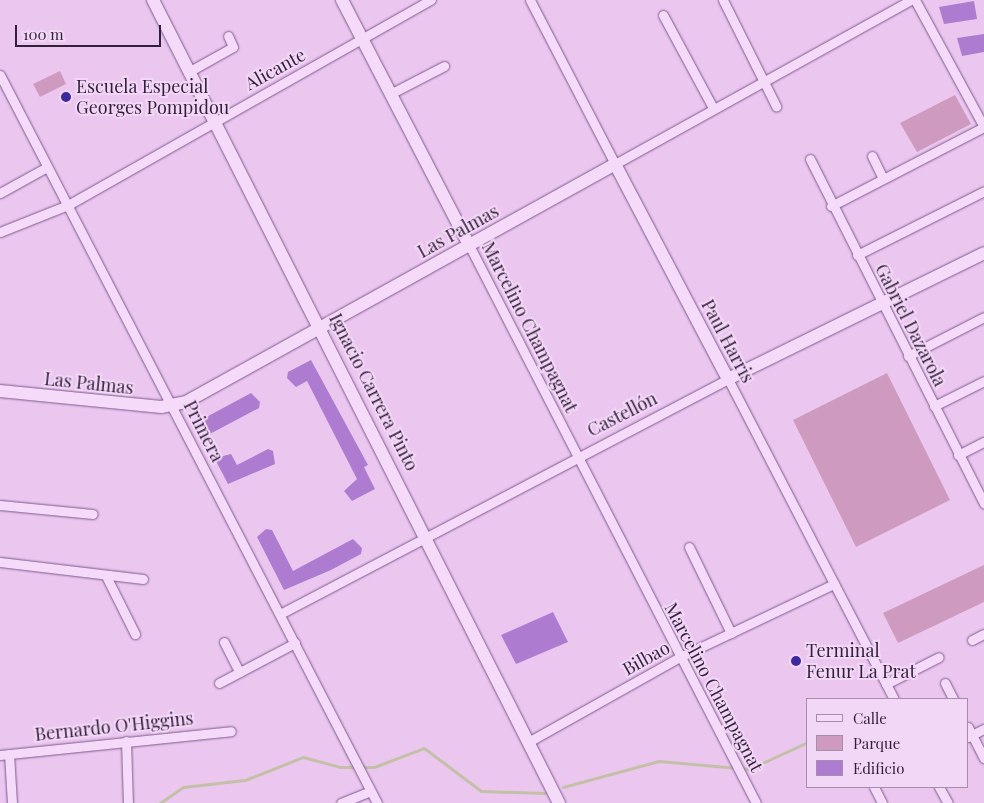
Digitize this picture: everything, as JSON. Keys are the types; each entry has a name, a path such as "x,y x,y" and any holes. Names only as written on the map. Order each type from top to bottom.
{"main road":[{"name":"Ignacio Carrera Pinto","path":"153,0 426,534 559,803"},
{"name":"Marcelino Champagnat","path":"342,0 469,245"},
{"name":"Las Palmas","path":"0,391 173,405 321,327 615,164"},
{"name":"Paul Harris","path":"615,164 728,379"},
{"name":"Castellón","path":"728,379 984,253"}],"street":[{"name":"Alicante","path":"0,232 68,205 430,0"},
{"name":"Paul Harris","path":"530,0 615,164"},
{"path":"723,0 776,106"},
{"name":"Las Palmas","path":"615,164 762,80 911,0"},
{"path":"831,206 984,127 915,0"},
{"path":"663,15 713,108"},
{"path":"190,71 233,47 228,36"},
{"path":"390,94 444,66"},
{"name":"Primera","path":"0,75 173,405 377,803"},
{"path":"872,156 883,179"},
{"name":"Gabriel Dazarola","path":"810,160 831,206 984,504"},
{"path":"0,193 47,166"},
{"path":"857,255 984,191"},
{"name":"Marcelino Champagnat","path":"469,245 678,658 756,803"},
{"path":"908,356 984,317"},
{"name":"Paul Harris","path":"728,379 893,698"},
{"name":"Castellón","path":"280,614 426,534 728,379"},
{"path":"934,406 984,381"},
{"path":"958,455 984,442"},
{"path":"0,505 93,514"},
{"path":"689,547 731,633"},
{"path":"0,562 143,579"},
{"path":"106,576 135,634"},
{"name":"Bilbao","path":"530,741 678,658 834,584"},
{"path":"972,640 984,634"},
{"path":"224,642 239,672"},
{"path":"219,683 295,643"},
{"path":"886,684 939,656"},
{"path":"945,683 952,698"},
{"path":"984,729 969,733 984,758"},
{"name":"Bernardo O'Higgins","path":"5,754 231,732"},
{"path":"126,741 128,803"},
{"path":"5,754 12,803"},
{"path":"874,788 882,803"},
{"path":"940,788 948,803"},
{"path":"341,803 370,790"}],"green space":[{"path":"60,71 66,84 40,97 33,84"},
{"path":"955,95 971,124 917,152 900,123"},
{"path":"887,373 950,500 856,547 793,420"},
{"path":"984,565 984,602 898,643 883,613"}],"building":[{"path":"974,1 977,19 944,24 939,7"},
{"path":"984,34 984,52 962,56 957,38"},
{"path":"311,360 368,465 364,467 375,489 352,501 344,491 357,479 307,381 296,387 287,378 288,372"},
{"path":"251,393 260,402 259,408 206,436 201,434 199,421"},
{"path":"268,449 273,451 275,464 228,484 216,461 219,457 231,454 237,465"},
{"path":"266,529 272,530 293,571 353,539 362,548 361,554 331,570 284,590 257,537"},
{"path":"553,612 568,642 516,664 501,635"}],"waterway":[{"path":"563,787 659,761 749,769 806,743"},
{"path":"160,803 183,787 245,780 303,757 340,767 374,767 424,748 481,791 545,793"}],"place":[{"name":"Escuela Especial Georges Pompidou","path":"66,97"},
{"name":"Terminal Fenur La Prat","path":"796,661"}]}
